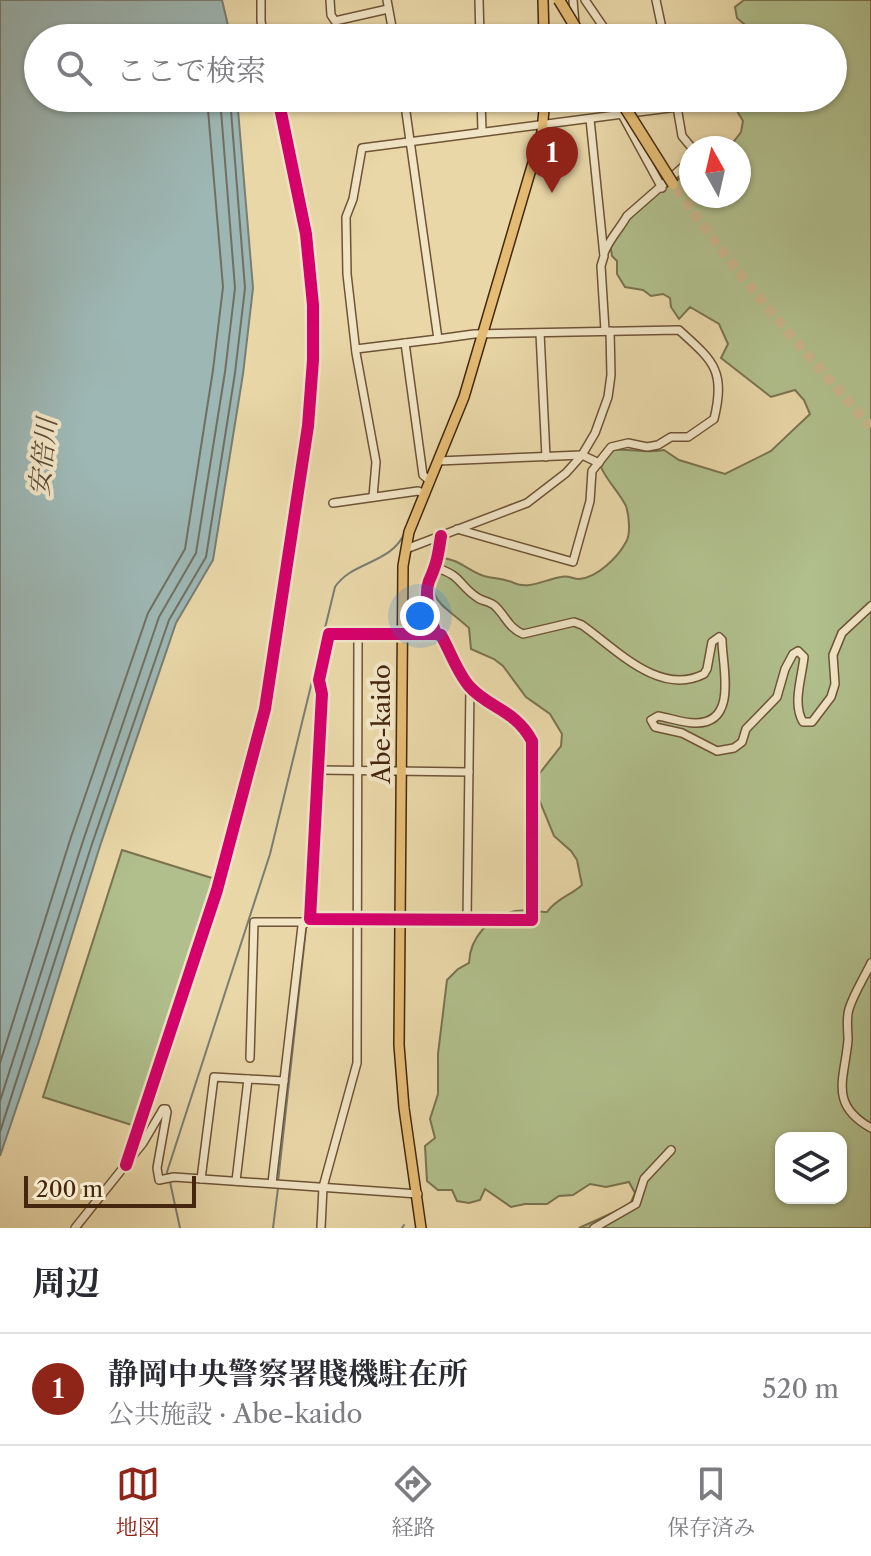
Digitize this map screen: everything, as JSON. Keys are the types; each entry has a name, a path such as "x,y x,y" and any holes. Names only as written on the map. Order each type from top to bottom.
{"highway":[{"path":"561,0 574,24"},
{"path":"627,112 675,183"}],"main road":[{"path":"543,0 544,24"},
{"name":"Abe-kaido","path":"421,1228 400,1072 401,586 409,532 464,397 544,112"}],"street":[{"path":"261,0 262,24"},
{"path":"330,0 331,15 335,21 388,9"},
{"path":"387,0 391,24"},
{"path":"479,0 480,24"},
{"path":"573,0 579,24"},
{"path":"585,0 601,24"},
{"path":"656,0 661,24"},
{"path":"126,1165 217,890 265,709 308,426 313,305 306,234 281,112"},
{"path":"407,112 438,339"},
{"path":"481,112 482,131"},
{"path":"373,497 376,462 356,349 347,274 346,217 353,199 362,148 639,112"},
{"path":"678,112 682,136"},
{"path":"623,114 662,188"},
{"path":"590,119 604,256"},
{"path":"406,549 527,503 555,483 582,455 595,433 608,397 611,375 601,266 610,238 627,216 679,172"},
{"path":"356,349 474,334 679,330 713,362 717,404 714,419 688,437 671,437 647,447 628,443 611,447 592,471 590,501 573,562 457,529"},
{"path":"540,333 546,457"},
{"path":"405,343 423,475 430,481"},
{"path":"438,461 582,455 599,463"},
{"path":"333,503 418,491 425,494"},
{"path":"436,634 430,617 428,591 436,568 441,536"},
{"path":"436,568 453,572 479,598 494,604 516,631 523,634 574,622 644,670 668,678 682,680 704,674 712,642 719,637 722,640 720,653 726,682 722,710 713,718 695,723 658,716 651,720 655,727 682,733 717,751 734,748 742,742 746,729 777,697 785,669 798,651 804,657 800,717 803,722 812,722 831,697 835,684 833,655 842,633 871,606"},
{"path":"250,1058 254,922 307,920 357,918 532,920 532,741 528,732 508,712 470,687 441,635 329,634 319,680 322,694 319,770 307,920 272,1183"},
{"path":"321,1228 323,1187 357,1063 358,634"},
{"path":"467,920 470,687"},
{"path":"319,770 469,772"},
{"path":"871,963 848,1010 848,1042 840,1083 845,1103 860,1122 871,1128"},
{"path":"201,1179 214,1077 284,1081"},
{"path":"236,1181 248,1079"},
{"path":"75,1228 143,1143 159,1114 166,1109 157,1175 159,1180 201,1179 418,1194"},
{"path":"594,1228 636,1204 644,1179 671,1150"}],"green space":[{"path":"744,0 871,0 871,1228 579,1228 630,1205 635,1193 629,1182 606,1187 590,1184 573,1195 559,1196 547,1204 511,1207 485,1189 480,1200 469,1203 457,1201 452,1190 438,1190 427,1181 425,1146 435,1138 430,1119 438,1094 438,1054 447,980 469,963 477,937 489,923 515,911 547,912 582,885 577,860 554,836 536,792 536,778 561,746 562,734 550,714 526,697 503,666 471,649 469,628 438,600 433,584 440,558 452,560 484,576 520,585 593,575 618,554 629,534 626,506 600,465 613,450 664,450 679,460 725,474 771,451 810,414 795,390 771,397 721,358 728,344 719,324 690,307 679,319 671,307 670,298 663,294 651,296 643,290 625,287 617,274 617,261 612,256 610,243 636,211 679,179 679,208 751,208 751,136 738,136 743,121 738,112 847,112 847,24 744,24 737,18 735,7"},
{"path":"122,850 215,879 135,1126 43,1097"}],"water":[{"name":"安倍川","path":"0,0 222,0 228,24 24,24 24,112 238,112 253,288 243,374 213,560 176,623 0,1156"}],"waterway":[{"path":"168,1176 270,854 335,587 351,572 391,550 405,532"},
{"path":"278,1182 306,929"},
{"path":"170,1182 180,1228"},
{"path":"273,1228 278,1188"}],"tunnel":[{"path":"676,188 746,281 871,427"}],"cycle path":[{"path":"126,1165 217,890 265,709 308,426 313,305 306,234 281,112"},
{"path":"436,634 329,634 319,680 322,694 310,919 532,920 532,741 510,715 469,686 441,635 436,634 428,608 427,587 441,536"}],"place":[{"name":"静岡中央警察署賤機駐在所","path":"552,193"}]}
